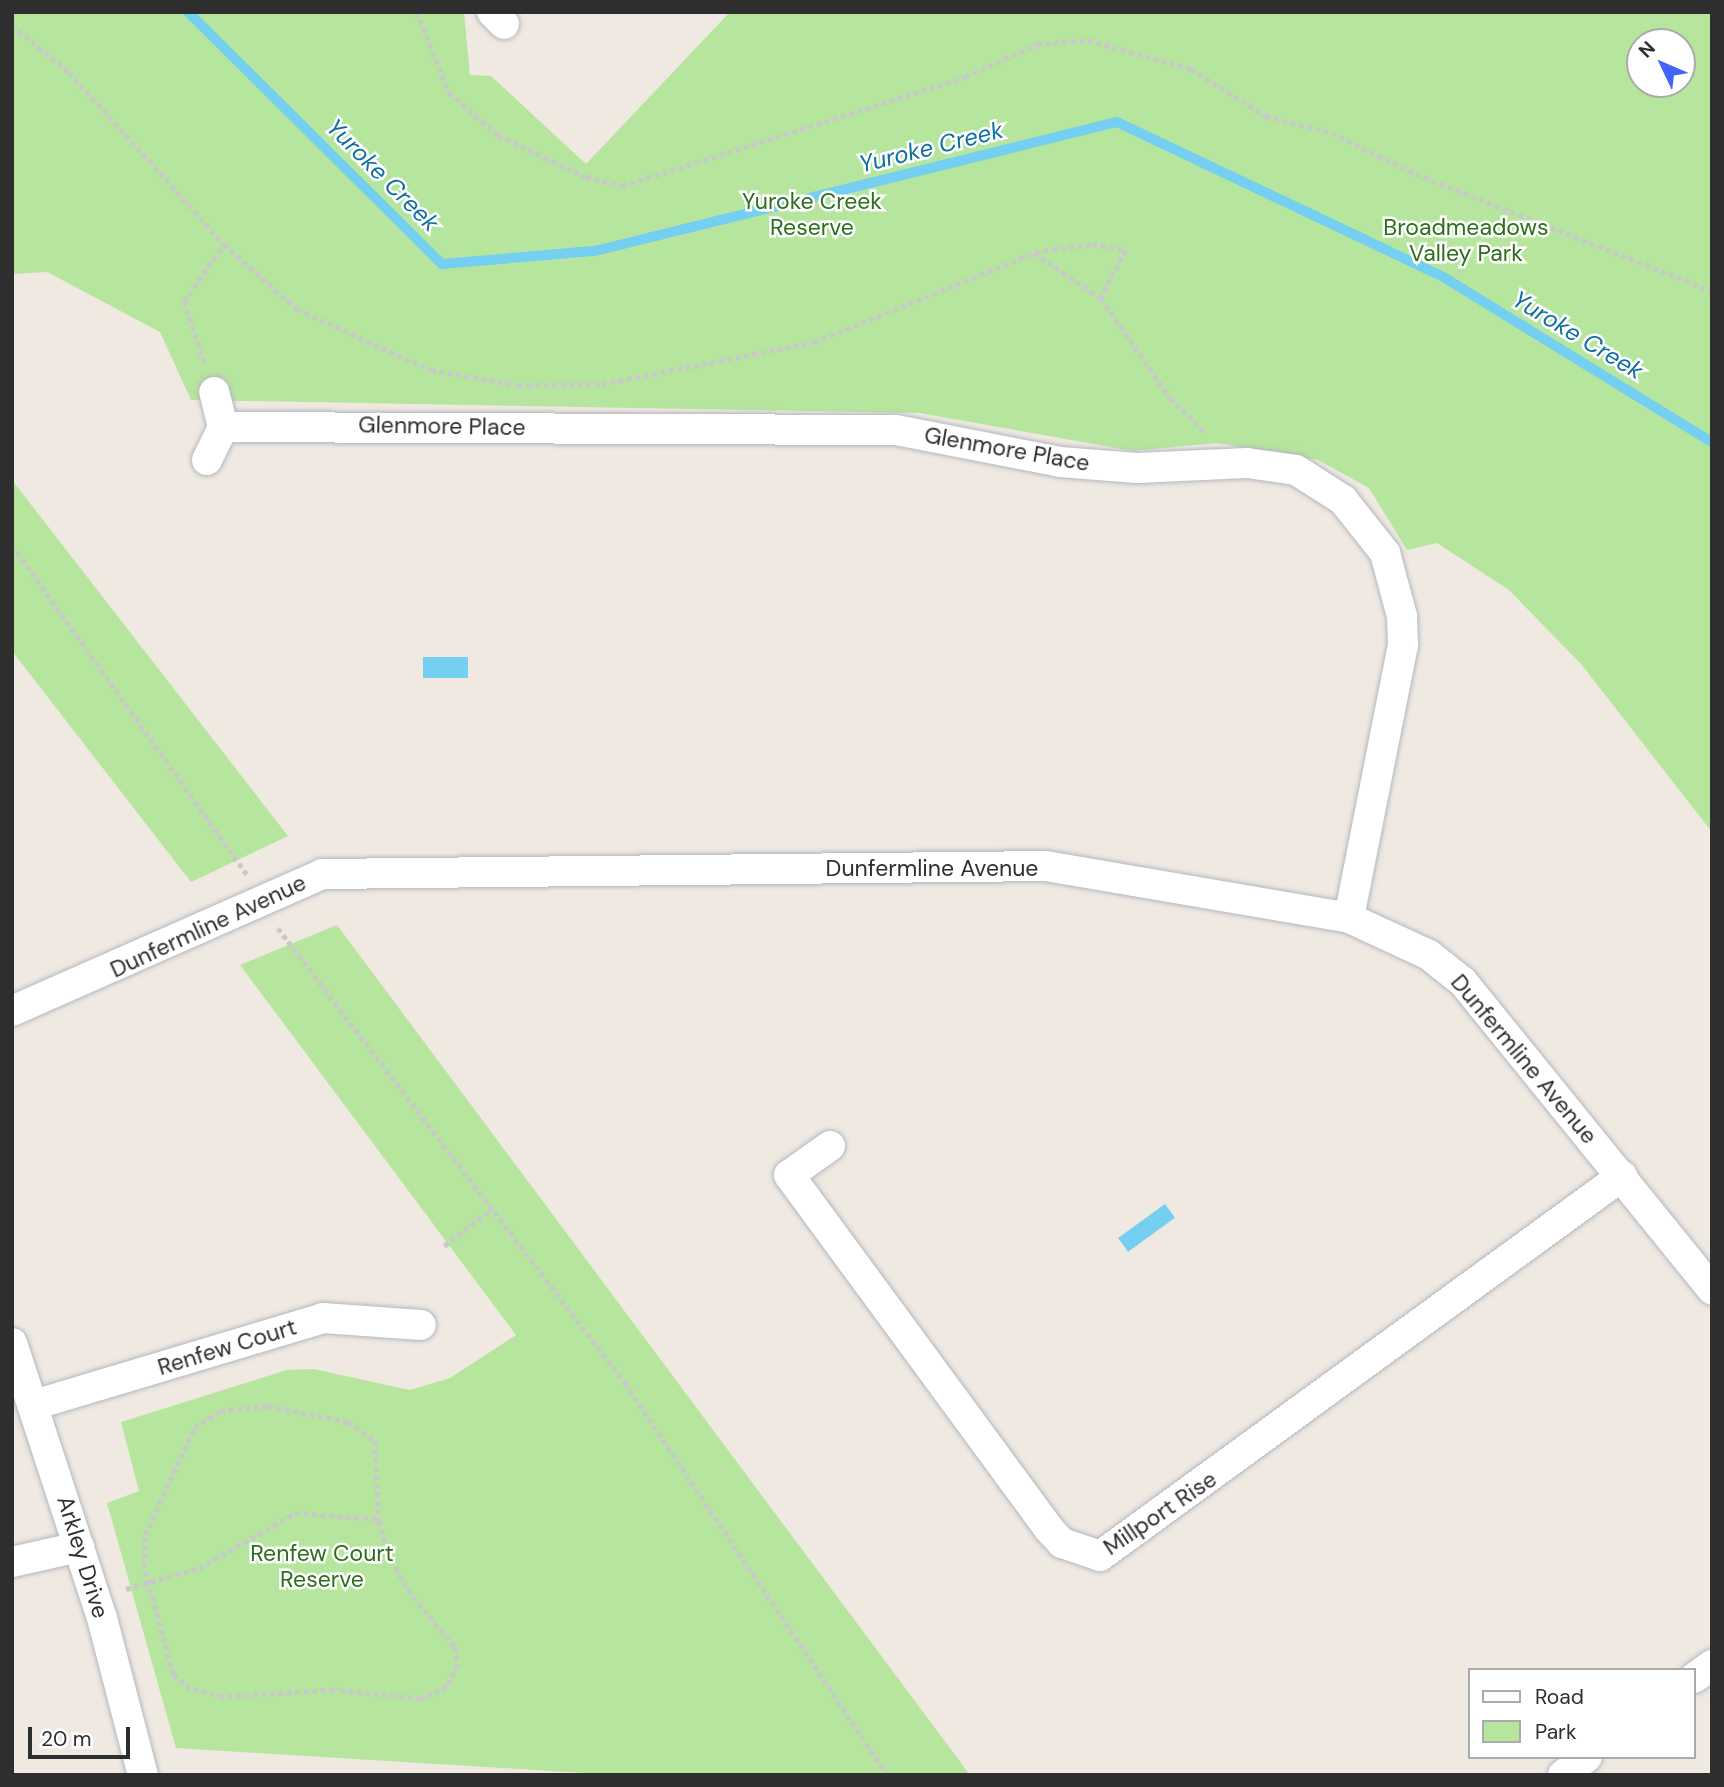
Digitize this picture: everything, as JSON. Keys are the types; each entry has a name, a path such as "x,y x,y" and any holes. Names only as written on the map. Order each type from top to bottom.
{"street":[{"path":"207,460 223,427 214,392"},
{"name":"Glenmore Place","path":"223,427 896,430 1060,462 1137,468 1224,464 1296,470 1343,500 1385,553 1402,645 1349,918"},
{"name":"Dunfermline Avenue","path":"12,1011 322,874 1046,866 1349,918 1429,955 1463,982 1712,1290"},
{"name":"Millport Rise","path":"830,1146 777,1177 1048,1528 1062,1543 1100,1556 1622,1177"},
{"name":"Renfew Court","path":"37,1404 323,1318 421,1325"},
{"name":"Arkley Drive","path":"12,1343 37,1404 143,1775"},
{"path":"12,1562 79,1547"},
{"path":"1696,1677 1712,1665"},
{"path":"1563,1775 1584,1759"}],"path":[{"path":"417,12 449,93 498,135 586,177 622,186 965,77 1037,44 1088,40 1191,69 1266,116 1332,132 1416,174 1712,291"},
{"path":"12,25 69,72 224,244 297,309 379,350 431,370 518,384 602,384 814,342 1034,253 1092,244 1126,250 1101,298"},
{"path":"214,392 184,302 224,244"},
{"path":"1034,253 1101,298 1170,398 1217,443 1224,464"},
{"path":"12,545 263,901 287,946 625,1383 887,1775"},
{"path":"444,1246 491,1209"},
{"path":"231,1408 286,1408 362,1429 380,1455 379,1519 402,1581 446,1632 457,1656 452,1682 421,1699 334,1690 223,1697 190,1689 171,1670 148,1584 145,1535 177,1456 194,1428 231,1408"},
{"path":"112,1593 199,1568 295,1513 379,1519"}],"green space":[{"path":"12,12 464,12 470,75 491,76 586,164 730,12 1712,12 1712,832 1581,664 1509,590 1437,543 1407,550 1369,488 1318,460 1217,443 1133,451 920,413 191,400 160,332 47,272 12,274"},
{"path":"12,480 288,836 191,882 12,651"},
{"name":"Renfew Court Reserve","path":"337,925 970,1775 616,1775 176,1748 107,1503 139,1491 121,1422 287,1370 313,1369 410,1390 450,1378 516,1335 240,965"}],"water":[{"path":"423,657 468,657 468,678 423,678"},
{"path":"1165,1204 1175,1218 1128,1252 1118,1238"}],"waterway":[{"name":"Yuroke Creek","path":"188,12 442,264 595,251 1117,122 1445,278 1712,442"}],"park label":[{"name":"Yuroke Creek Reserve","path":"812,214"},
{"name":"Broadmeadows Valley Park","path":"1466,240"}]}
